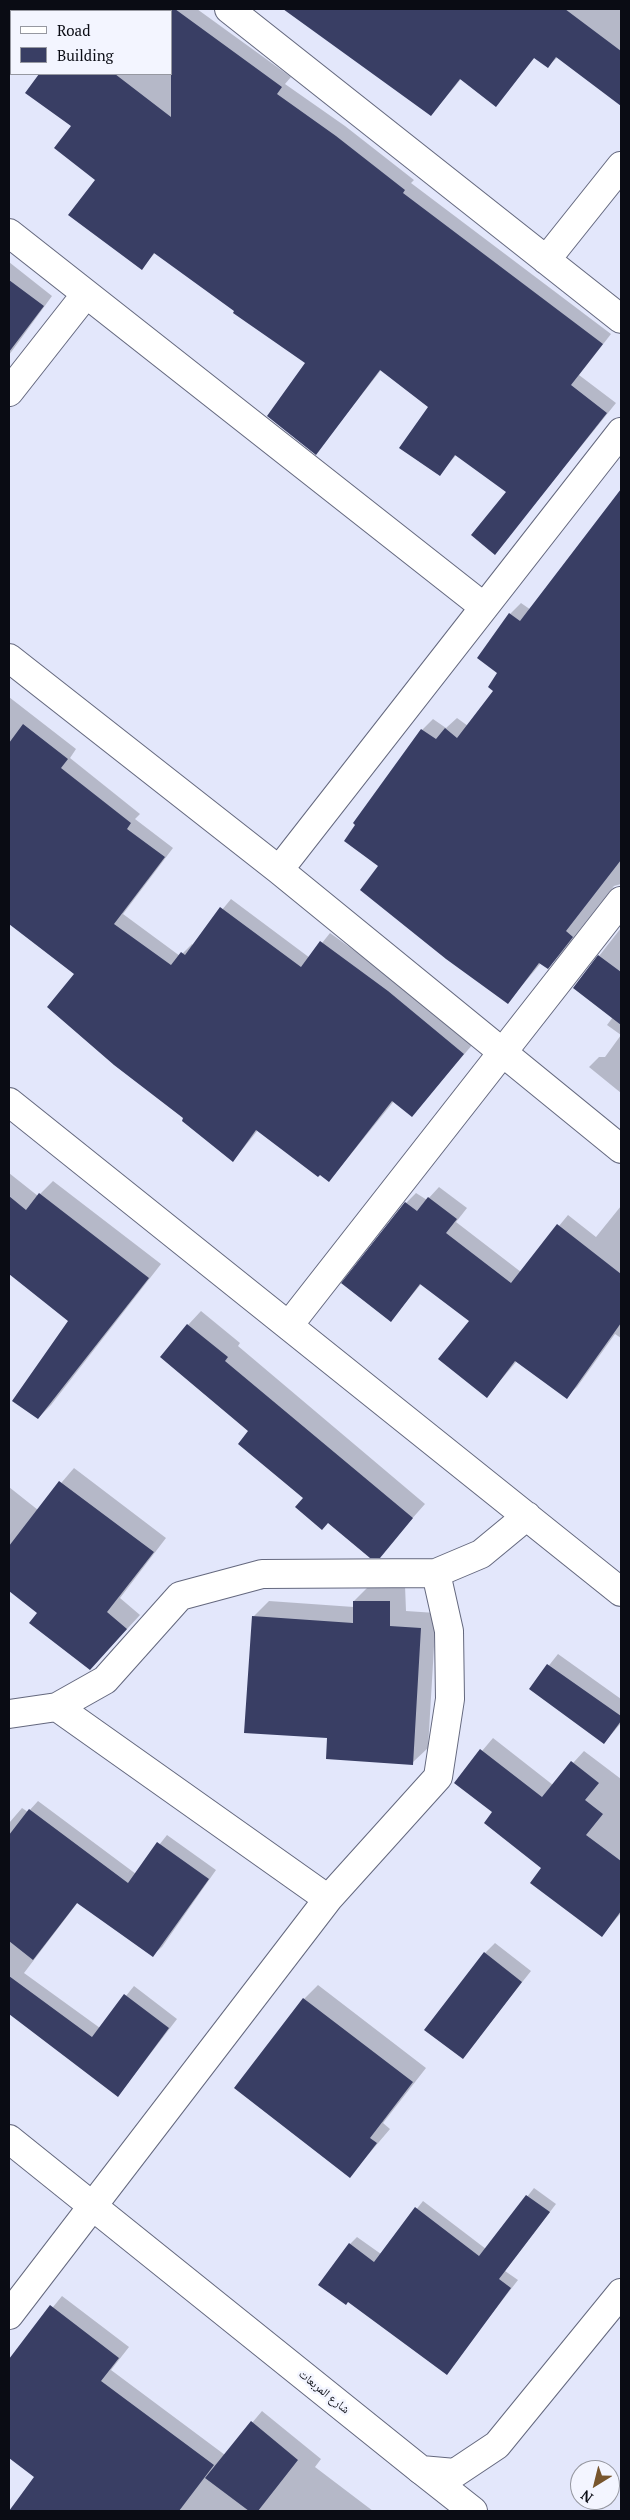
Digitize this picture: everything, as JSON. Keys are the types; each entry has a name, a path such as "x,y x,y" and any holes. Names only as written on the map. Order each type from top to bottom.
{"street":[{"path":"229,9 621,319"},
{"path":"546,260 621,166"},
{"path":"9,232 484,607"},
{"path":"9,392 86,294"},
{"path":"278,870 621,432"},
{"path":"9,658 278,870 621,1149"},
{"path":"289,1325 621,901"},
{"path":"9,1102 621,1592"},
{"path":"9,1714 57,1707 105,1680 180,1596 262,1574 436,1572 481,1554 527,1516"},
{"path":"9,2315 328,1899 438,1777 450,1699 449,1631 436,1572"},
{"path":"57,1707 328,1899"},
{"name":"شارع المربعات","path":"9,2139 473,2511"},
{"path":"421,2470 455,2473 497,2445 621,2293"}],"building":[{"path":"175,9 282,87 277,94 336,136 405,190 403,193 603,344 571,385 607,413 495,555 471,535 506,492 455,455 440,476 399,448 428,407 380,370 316,455 267,416 305,363 233,313 234,311 154,253 142,270 68,215 95,180 54,148 71,126 25,93 38,75 116,75 171,117 171,10"},
{"path":"283,9 565,9 621,51 621,106 556,57 548,68 534,58 496,107 460,79 431,116"},
{"path":"9,280 44,306 9,352"},
{"path":"621,489 621,860 566,931 573,937 548,969 539,963 508,1004 446,959 360,890 378,866 344,841 355,825 353,823 421,729 436,739 445,728 457,738 493,691 488,687 497,673 477,658 509,613 520,621"},
{"path":"23,724 68,759 61,768 131,823 127,829 165,857 114,924 171,965 181,952 185,955 220,907 301,967 320,941 388,991 464,1054 412,1117 392,1101 329,1182 320,1175 318,1177 256,1130 233,1162 182,1121 183,1118 114,1065 47,1007 74,974 9,924 9,743"},
{"path":"598,955 621,972 621,1025 573,988"},
{"path":"39,1193 149,1278 38,1419 12,1401 68,1321 9,1274 9,1196 26,1210"},
{"path":"428,1197 457,1219 446,1233 511,1283 557,1224 621,1274 621,1323 567,1399 515,1361 487,1398 438,1359 469,1321 420,1284 391,1322 341,1283 405,1202 417,1211"},
{"path":"187,1324 228,1357 225,1361 413,1518 380,1558 370,1558 328,1523 322,1530 295,1507 303,1498 238,1444 248,1431 160,1357"},
{"path":"59,1481 154,1552 107,1612 127,1629 90,1670 29,1623 37,1613 9,1591 9,1546"},
{"path":"353,1601 390,1601 390,1626 421,1628 413,1765 326,1759 327,1738 244,1733 252,1616 353,1623"},
{"path":"547,1664 621,1716 621,1721 604,1744 529,1689"},
{"path":"480,1749 542,1797 571,1761 599,1783 585,1800 603,1814 586,1835 621,1861 621,1911 602,1937 530,1883 541,1868 484,1823 492,1812 454,1783"},
{"path":"29,1809 128,1883 157,1842 209,1879 153,1957 77,1903 33,1960 9,1941 9,1835"},
{"path":"484,1952 522,1982 463,2059 424,2030"},
{"path":"9,1976 92,2037 124,1994 169,2028 118,2097 9,2014"},
{"path":"303,1998 413,2082 370,2138 377,2143 350,2178 234,2088"},
{"path":"526,2195 550,2212 499,2279 511,2288 447,2375 348,2302 346,2305 318,2285 349,2243 374,2262 415,2207 479,2256"},
{"path":"50,2305 119,2358 101,2381 214,2465 179,2511 9,2511 34,2477 9,2458 9,2359"},
{"path":"251,2421 298,2460 258,2511 249,2511 205,2478"}]}
